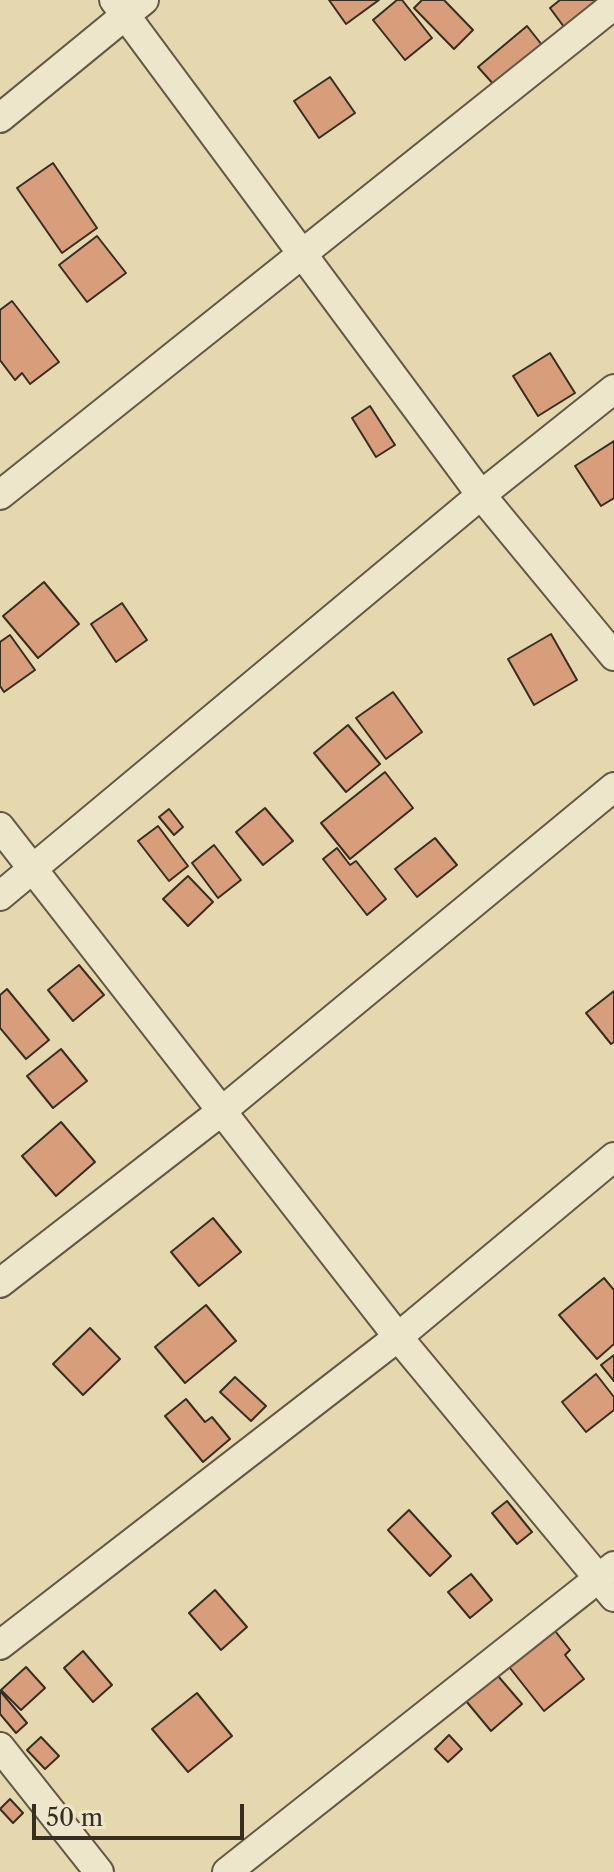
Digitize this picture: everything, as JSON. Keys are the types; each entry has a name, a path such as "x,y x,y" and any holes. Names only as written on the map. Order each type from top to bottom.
{"street":[{"path":"0,118 128,5 303,255 481,495 614,656"},
{"path":"0,495 614,5"},
{"path":"0,896 481,495 614,389"},
{"path":"0,1283 223,1110 614,787"},
{"path":"0,827 398,1337 609,1580 227,1872"},
{"path":"0,1645 398,1337 614,1157"},
{"path":"0,1747 99,1872"}],"building":[{"path":"329,0 379,0 346,24"},
{"path":"397,0 402,0 432,38 405,60 373,20"},
{"path":"422,0 444,0 473,30 454,49 414,8"},
{"path":"560,0 598,0 564,27 550,8"},
{"path":"527,26 542,45 495,86 478,67"},
{"path":"330,77 355,113 319,138 294,101"},
{"path":"53,163 97,228 62,253 17,188"},
{"path":"97,236 126,273 87,302 59,265"},
{"path":"12,301 59,362 30,384 22,373 15,380 0,360 0,310"},
{"path":"550,353 575,393 538,416 513,376"},
{"path":"370,406 395,445 376,457 352,418"},
{"path":"614,441 614,498 601,506 575,466"},
{"path":"44,582 79,624 38,658 3,616"},
{"path":"122,603 147,640 116,662 91,624"},
{"path":"551,634 577,680 534,705 508,659"},
{"path":"10,635 35,670 4,692 0,686 0,642"},
{"path":"393,692 422,732 386,759 356,718"},
{"path":"348,725 380,764 346,792 314,753"},
{"path":"385,772 413,808 350,859 321,823"},
{"path":"265,808 293,841 263,865 236,832"},
{"path":"169,809 183,827 174,835 159,817"},
{"path":"158,826 188,866 169,881 138,841"},
{"path":"435,838 457,865 417,897 395,869"},
{"path":"214,845 241,880 218,898 192,863"},
{"path":"337,848 350,865 356,861 386,899 367,915 323,859"},
{"path":"188,876 213,902 188,926 163,899"},
{"path":"79,965 104,995 73,1021 48,990"},
{"path":"7,989 49,1040 26,1059 0,1028 0,995"},
{"path":"614,991 614,1042 611,1044 586,1013"},
{"path":"61,1049 87,1081 53,1108 27,1076"},
{"path":"61,1122 95,1162 56,1196 22,1156"},
{"path":"213,1218 241,1252 199,1286 171,1252"},
{"path":"604,1278 614,1290 614,1344 597,1359 559,1315"},
{"path":"206,1305 236,1341 185,1383 155,1347"},
{"path":"90,1328 120,1359 83,1395 53,1364"},
{"path":"614,1355 614,1381 601,1365"},
{"path":"596,1374 614,1397 614,1410 586,1432 562,1402"},
{"path":"235,1377 266,1406 251,1421 220,1392"},
{"path":"186,1399 205,1422 212,1417 230,1439 203,1462 165,1416"},
{"path":"507,1501 532,1532 517,1544 492,1513"},
{"path":"409,1510 451,1556 430,1576 388,1530"},
{"path":"471,1574 492,1600 470,1618 448,1592"},
{"path":"215,1590 247,1627 221,1650 189,1613"},
{"path":"552,1627 570,1650 565,1655 584,1679 544,1711 506,1663"},
{"path":"83,1651 112,1685 93,1702 64,1668"},
{"path":"26,1667 45,1688 21,1710 1,1690"},
{"path":"492,1669 522,1704 491,1731 461,1695"},
{"path":"0,1691 27,1723 16,1733 0,1714"},
{"path":"197,1693 232,1736 188,1772 152,1729"},
{"path":"449,1735 462,1749 448,1762 435,1749"},
{"path":"41,1737 59,1756 45,1769 27,1750"},
{"path":"10,1799 23,1813 13,1823 0,1809"}]}
